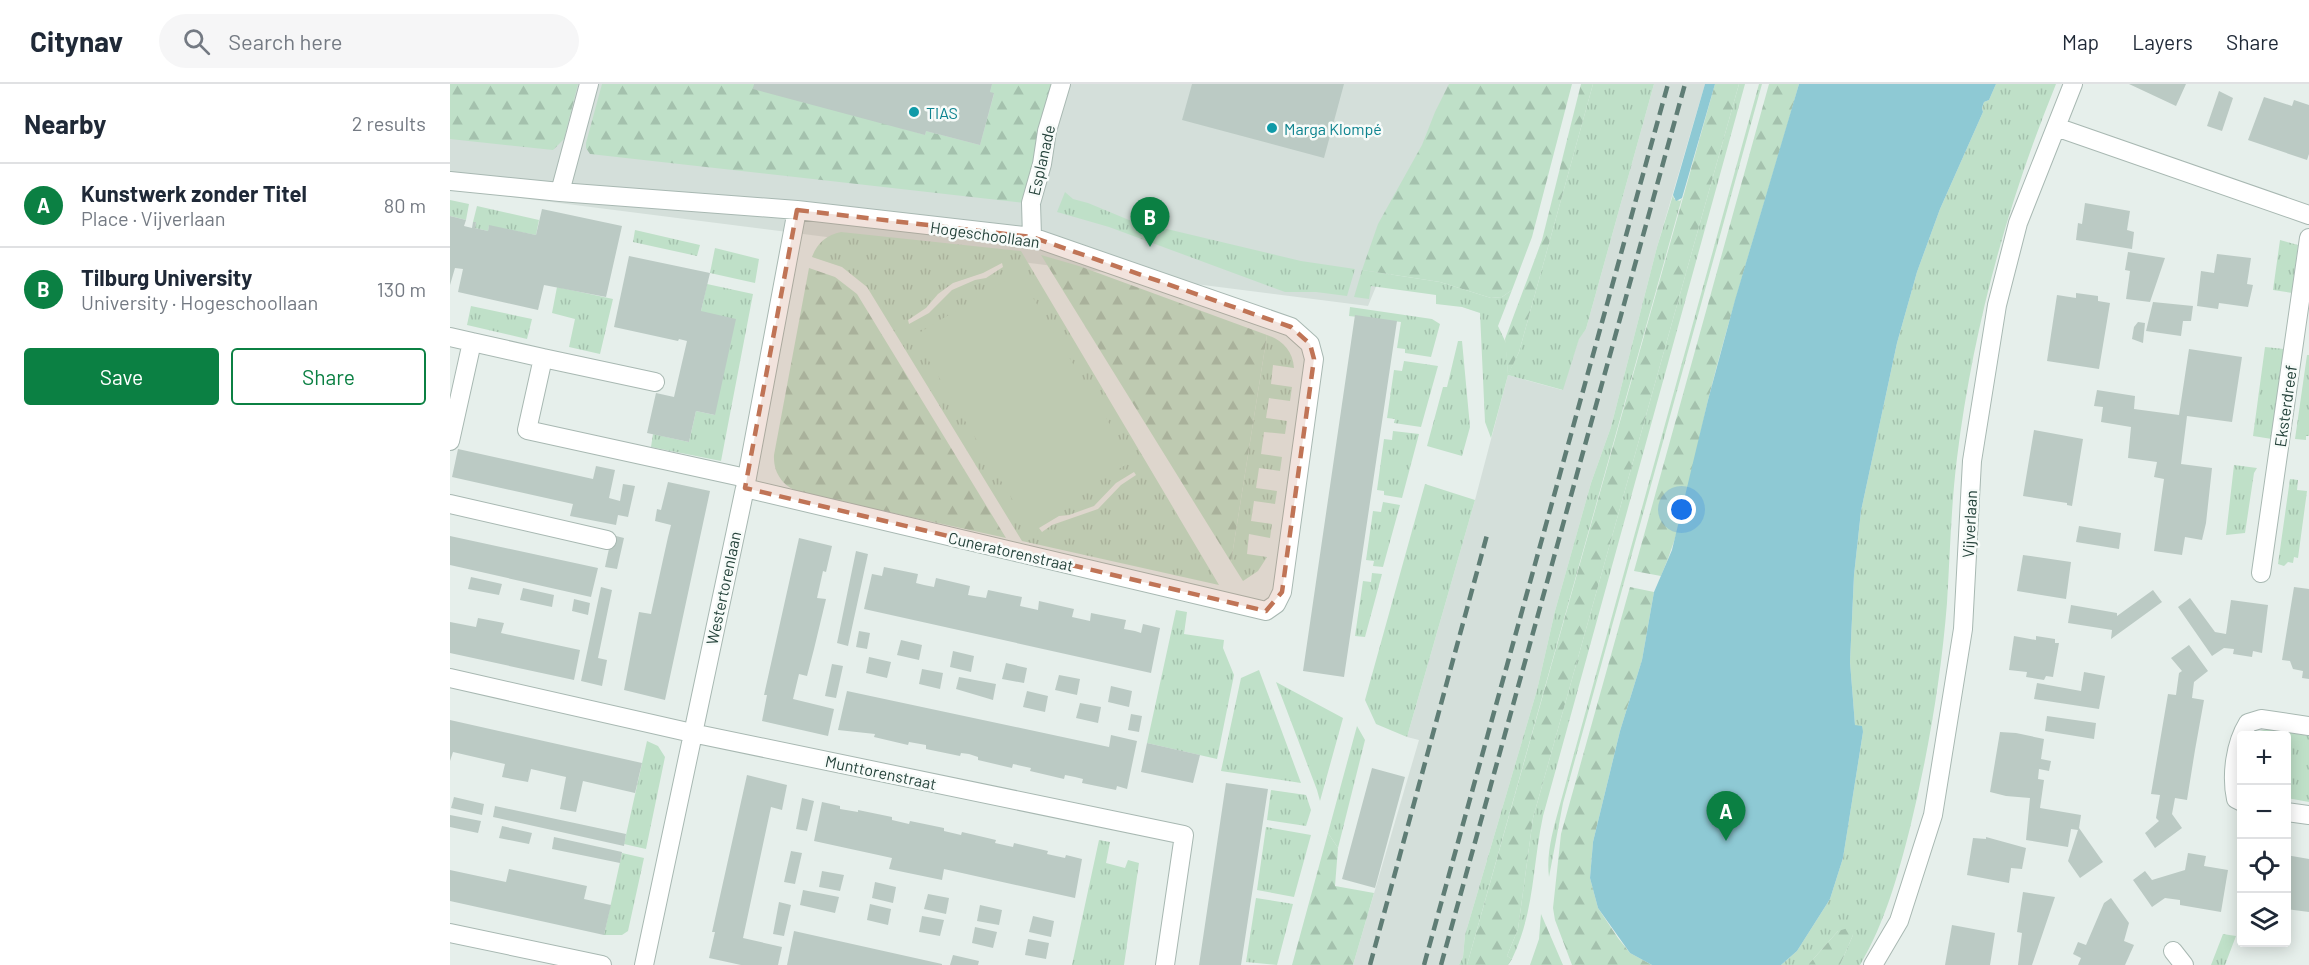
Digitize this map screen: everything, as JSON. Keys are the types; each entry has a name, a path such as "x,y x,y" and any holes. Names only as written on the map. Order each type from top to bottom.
{"street":[{"path":"560,192 589,84"},
{"name":"Esplanade","path":"1032,237 1031,204 1042,164 1047,131 1061,84"},
{"name":"Vijverlaan","path":"1873,965 1899,921 1933,815 1963,629 1972,461 1997,305 2018,223 2073,84"},
{"path":"2056,126 2309,215"},
{"name":"Hogeschoollaan","path":"450,181 560,192 797,210 1032,237 1291,327 1310,344 1314,359 1282,592 1276,604"},
{"name":"Westertorenlaan","path":"644,965 746,483 797,210"},
{"name":"Eksterdreef","path":"2261,573 2309,238"},
{"path":"450,337 655,382"},
{"path":"450,441 453,413 472,342"},
{"name":"Cuneratorenstraat","path":"543,358 527,430 1257,609 1266,610 1276,604"},
{"path":"450,504 607,540"},
{"name":"Munttorenstraat","path":"450,678 692,733 1184,835 1166,965"},
{"path":"2237,800 2233,784 2240,736 2248,723 2260,719 2309,726"},
{"path":"2291,813 2309,815"},
{"path":"450,933 602,965"}],"highlighted area":[{"path":"797,210 1032,237 1291,327 1310,344 1314,359 1282,592 1266,611 745,488"}],"shaded area":[{"path":"450,84 1459,84 1368,306 450,189"},
{"path":"1654,84 1705,84 1657,247 1611,427 1591,483 1555,611 1537,690 1465,935 1463,957 1459,965 1353,965 1419,740 1407,737 1475,500 1508,375 1562,390 1579,338 1586,329"}],"green space":[{"path":"450,84 578,84 564,139 553,150 450,139"},
{"path":"602,84 753,84 925,135 926,131 980,145 994,94 990,92 992,84 1055,84 1025,203 590,154 586,143"},
{"path":"1449,84 1572,84 1532,237 1512,290 1502,297 1491,298 1440,282 1362,270 1378,224 1422,145"},
{"path":"1581,84 1593,84 1519,352 1508,375 1505,339 1542,240"},
{"path":"1593,84 1654,84 1586,329 1579,339 1563,390 1508,375 1491,438 1485,422 1480,313 1462,307 1436,304 1436,295 1371,286 1369,299 1354,297 1362,270 1440,282 1491,298 1502,297 1512,290 1498,326 1506,343 1508,374 1519,352"},
{"path":"1715,84 1739,84 1533,818 1518,929 1507,956 1512,959 1508,965 1467,965"},
{"path":"1739,84 1745,84 1543,816 1529,906 1512,959 1507,956 1518,929 1533,818"},
{"path":"1759,84 1762,84 1563,803 1549,877 1552,833"},
{"path":"1769,84 1799,84 1718,360 1683,512 1661,576 1634,571"},
{"path":"1996,84 2056,84 2007,221 1972,362 1955,476 1941,660 1923,772 1910,828 1884,916 1860,965 1840,965 1853,935 1838,931 1808,965 1781,965 1797,951 1830,899 1843,858 1863,732 1855,725 1850,662 1854,575 1861,511 1897,343 1917,272 1940,209 1983,112 1984,102 1989,100"},
{"path":"1065,192 1073,199 1129,220 1301,261 1355,269 1347,296 1316,292 1285,292 1109,227 1057,212"},
{"path":"1673,195 1674,199 1680,201 1682,198 1467,965 1459,965 1463,957 1465,935 1537,690 1555,611 1591,483 1611,427 1657,247"},
{"path":"450,200 469,204 466,220 450,216"},
{"path":"477,206 539,220 536,235 489,226 488,231 475,228 476,222 473,222"},
{"path":"635,230 700,245 697,256 633,242"},
{"path":"836,233 1021,251 1219,585 1022,541 867,287 842,267 812,257 820,244","holes":["1002,263 1003,267 986,278 952,290 929,313 909,324 908,320 926,308 938,294 953,283 983,273","1134,472 1136,475 1121,485 1098,509 1052,525 1042,532 1039,528 1059,516 1094,506 1116,483"]},
{"path":"2280,240 2298,245 2292,293 2273,290"},
{"path":"715,248 759,259 755,283 710,273"},
{"path":"1041,255 1079,266 1267,335 1231,562"},
{"path":"809,268 835,277 857,294 1006,538 802,493 790,488 781,479 775,468 774,455"},
{"path":"1018,273 1132,461 1027,524 914,336"},
{"path":"707,284 753,294 721,461 651,447 653,434 689,442 696,411 715,415 701,311"},
{"path":"557,287 613,299 600,354 569,347 575,319 552,313"},
{"path":"471,306 532,319 527,339 467,325"},
{"path":"1350,307 1432,319 1440,324 1431,357 1405,353 1405,349 1397,348 1401,322 1349,316"},
{"path":"1267,335 1286,347 1294,368 1273,365 1271,384 1292,387 1290,401 1269,398 1266,418 1287,421 1285,434 1264,432 1261,454 1282,457 1280,471 1259,468 1256,488 1277,491 1275,504 1254,501 1251,521 1272,524 1270,538 1249,534 1247,554 1267,557 1258,571 1243,581 1231,562"},
{"path":"1458,341 1462,341 1470,427 1462,456 1427,446 1443,387 1447,387"},
{"path":"2265,347 2284,349 2272,439 2253,436"},
{"path":"2307,355 2309,355 2309,436 2306,436 2306,440 2295,439"},
{"path":"1404,361 1438,366 1421,427 1394,423 1395,419 1387,418 1394,370 1402,371"},
{"path":"1393,431 1419,434 1402,498 1384,495 1384,491 1377,490 1384,439 1392,440"},
{"path":"2234,465 2257,468 2254,473 2245,533 2226,535"},
{"path":"2290,479 2298,480 2297,490 2307,491 2298,558 2294,557 2293,563 2288,562 2284,566 2278,564"},
{"path":"1425,484 1475,500 1407,737 1376,724 1365,700"},
{"path":"1383,502 1400,505 1383,567 1373,566 1374,561 1366,560 1373,511 1381,512"},
{"path":"1372,573 1382,574 1365,637 1355,636 1363,581 1371,582"},
{"path":"1630,587 1654,592 1642,660 1620,731 1593,842 1590,878 1598,908 1618,938 1630,953 1652,965 1572,965 1555,920 1553,908 1561,834"},
{"path":"1176,610 1187,612 1184,634 1224,640 1223,648 1234,675 1217,759 1147,743"},
{"path":"1259,670 1301,783 1221,771 1241,678"},
{"path":"1276,682 1343,718 1320,801 1317,790"},
{"path":"1357,726 1365,740 1338,848 1328,833"},
{"path":"2291,733 2309,736 2309,802 2291,799"},
{"path":"647,741 658,746 665,757 646,849 624,844"},
{"path":"1271,790 1306,795 1311,810 1306,826 1267,820"},
{"path":"1266,827 1311,835 1294,897 1257,890"},
{"path":"1328,833 1338,848 1335,886 1374,893 1353,965 1292,965"},
{"path":"1099,840 1110,842 1106,863 1125,868 1128,860 1139,863 1124,965 1072,965"},
{"path":"622,853 644,858 628,931 622,935 604,935"},
{"path":"1256,898 1293,904 1277,965 1246,962"},
{"path":"1541,914 1563,965 1530,965 1539,939"},
{"path":"1848,928 1853,935 1840,965 1808,965 1838,931"},
{"path":"2223,934 2236,936 2225,965 2211,965"}],"water":[{"path":"1705,84 1715,84 1682,198 1676,201 1673,195"},
{"path":"1799,84 1996,84 1989,100 1984,102 1983,112 1940,209 1917,272 1897,343 1861,511 1854,575 1850,662 1855,725 1862,726 1863,732 1843,858 1830,899 1797,951 1781,965 1652,965 1630,953 1598,908 1590,878 1593,842 1620,731 1642,660 1654,592 1672,550 1735,300"}],"building":[{"name":"TIAS","path":"754,84 992,84 990,92 994,93 980,145 926,131 925,135 753,89"},
{"name":"Marga Klompé","path":"1192,84 1344,84 1324,158 1182,120"},
{"path":"2129,84 2186,84 2176,106"},
{"path":"2219,91 2233,98 2222,131 2207,126"},
{"path":"2264,97 2292,106 2294,100 2309,105 2307,160 2248,140"},
{"path":"2085,203 2130,211 2127,230 2134,232 2132,249 2076,240 2078,223 2082,224"},
{"path":"542,209 622,226 606,297 544,285 538,310 458,292 463,269 455,268 450,285 450,216 466,220 464,226 472,228 473,222 476,222 475,228 488,231 489,225 536,235"},
{"path":"2128,252 2165,258 2150,302 2126,299 2130,271 2125,270"},
{"path":"2217,254 2251,258 2247,284 2253,285 2248,307 2219,303 2218,309 2197,306 2201,271 2214,273"},
{"path":"629,256 710,273 701,311 736,319 715,415 696,411 689,442 647,433 656,393 674,397 687,341 614,327"},
{"path":"2076,293 2098,296 2098,301 2110,303 2099,369 2047,361 2057,295 2076,298"},
{"path":"2153,302 2193,306 2191,321 2183,321 2181,336 2146,331"},
{"path":"1355,315 1397,321 1344,677 1303,671"},
{"path":"2138,322 2145,323 2143,343 2132,339 2134,327"},
{"path":"2189,349 2242,357 2232,422 2187,416 2181,464 2212,468 2202,540 2185,537 2182,555 2154,551 2164,479 2154,477 2157,462 2128,458 2131,427 2101,422 2103,407 2094,406 2097,390 2135,396 2134,409 2179,415"},
{"path":"2034,430 2083,439 2072,506 2067,503 2023,496"},
{"path":"458,449 593,479 596,466 615,470 609,498 620,501 623,484 635,486 628,517 618,515 616,525 570,516 573,504 452,477"},
{"path":"668,482 710,491 665,700 624,690 639,612 651,614 671,525 655,521 657,509 661,510"},
{"path":"2079,526 2121,533 2119,549 2076,542"},
{"path":"612,535 624,538 617,569 605,567"},
{"path":"450,536 598,568 591,597 450,565"},
{"path":"799,538 832,546 817,598 826,599 814,649 807,676 799,674 793,699 834,709 828,736 762,721 767,695 764,695"},
{"path":"856,551 868,554 848,646 837,643"},
{"path":"2023,555 2071,562 2066,599 2017,591"},
{"path":"884,567 918,574 916,583 924,585 934,587 936,578 970,586 968,595 986,598 988,590 1022,597 1020,606 1038,610 1039,601 1074,609 1072,617 1090,621 1091,613 1126,620 1124,629 1141,633 1143,624 1160,628 1151,673 864,609 872,574 882,576"},
{"path":"471,577 502,584 499,595 468,589"},
{"path":"601,587 612,590 598,658 607,660 602,686 581,681"},
{"path":"2294,587 2309,589 2309,679 2302,678 2303,671 2293,669 2290,661 2282,660"},
{"path":"523,588 554,595 552,607 520,600"},
{"path":"2153,590 2162,602 2111,639 2112,630 2068,623 2071,605 2117,613 2117,616"},
{"path":"2190,598 2215,632 2226,634 2231,600 2268,605 2262,653 2253,651 2252,657 2233,654 2234,649 2224,648 2212,656 2178,607"},
{"path":"574,599 590,603 588,615 572,611"},
{"path":"478,618 504,623 501,633 580,650 574,680 450,653 450,622 476,627"},
{"path":"859,631 870,633 867,649 856,647"},
{"path":"2014,636 2036,640 2036,636 2055,639 2055,643 2059,643 2053,677 2046,676 2044,680 2026,677 2027,672 2009,670"},
{"path":"901,640 922,645 919,660 897,655"},
{"path":"2189,645 2208,671 2194,682 2192,698 2204,700 2187,800 2175,798 2172,814 2182,828 2155,848 2145,833 2159,821 2156,818 2160,795 2151,794 2168,694 2176,695 2179,673 2182,671 2171,658"},
{"path":"953,651 974,656 971,672 950,667"},
{"path":"869,657 891,662 887,678 866,673"},
{"path":"1006,663 1027,668 1024,683 1002,679"},
{"path":"832,664 843,666 836,698 825,696"},
{"path":"922,669 943,673 940,689 919,684"},
{"path":"2084,672 2105,676 2099,709 2034,699 2037,683 2081,691"},
{"path":"1059,675 1080,679 1077,695 1055,690"},
{"path":"959,677 996,684 993,700 956,689"},
{"path":"1111,686 1132,691 1129,707 1108,702"},
{"path":"847,691 1109,747 1111,735 1137,741 1127,789 1117,786 1116,790 1082,783 1083,779 1065,775 1064,779 1030,771 1031,768 1013,764 1012,768 978,760 978,757 969,754 961,753 960,756 926,749 926,745 909,742 908,745 874,737 875,734 838,730"},
{"path":"1027,691 1048,696 1045,712 1023,707"},
{"path":"1080,703 1101,707 1098,723 1076,718"},
{"path":"1131,714 1142,716 1139,732 1128,730"},
{"path":"2047,716 2096,723 2094,739 2045,731"},
{"path":"450,720 642,763 635,793 583,781 576,812 560,809 566,777 531,769 528,782 502,777 505,764 453,752 450,761"},
{"path":"2000,732 2044,739 2041,759 2051,761 2049,771 2039,769 2038,779 2044,780 2040,808 2081,815 2079,828 2103,862 2080,878 2068,861 2078,830 2071,829 2068,847 2026,840 2030,798 1990,792"},
{"path":"1147,743 1200,755 1193,783 1141,772"},
{"path":"1372,768 1405,777 1375,888 1342,879"},
{"path":"747,775 787,785 782,810 771,807 743,938 782,947 778,965 741,965 709,958 715,932 712,932"},
{"path":"1226,783 1268,789 1241,965 1199,965"},
{"path":"454,797 484,804 482,815 451,808"},
{"path":"802,798 814,801 807,831 796,829"},
{"path":"822,802 840,806 840,809 858,812 858,810 892,817 892,820 909,824 910,821 944,828 944,831 961,835 962,832 996,840 995,843 1013,847 1014,843 1048,851 1047,854 1082,859 1075,898 944,869 942,880 889,869 892,858 814,841"},
{"path":"495,806 626,834 624,846 493,817"},
{"path":"450,815 481,821 478,833 450,827"},
{"path":"502,826 532,833 529,844 499,838"},
{"path":"554,837 622,852 620,863 552,849"},
{"path":"1986,837 2026,848 2022,869 2011,868 2009,883 1967,875 1973,838 1986,839"},
{"path":"791,851 802,853 795,884 784,882"},
{"path":"2188,853 2206,856 2204,866 2228,870 2221,912 2180,905 2180,900 2165,898 2152,907 2133,880 2145,871 2152,880 2185,870"},
{"path":"2291,856 2309,859 2309,912 2291,910"},
{"path":"509,869 587,886 584,899 611,905 604,935 450,901 450,870 506,882"},
{"path":"822,871 844,875 840,891 819,887"},
{"path":"875,882 896,887 893,903 872,898"},
{"path":"803,890 839,897 835,913 800,905"},
{"path":"2023,892 2055,897 2032,965 2018,965 2022,933 2017,932"},
{"path":"928,894 949,898 946,914 924,909"},
{"path":"2111,898 2129,923 2124,941 2134,945 2125,965 2078,965 2081,958 2073,954 2078,942 2086,945 2104,903"},
{"path":"779,902 791,905 784,936 773,934"},
{"path":"870,904 891,909 888,925 867,920"},
{"path":"980,905 1002,910 999,925 977,921"},
{"path":"922,916 944,920 940,936 919,932"},
{"path":"1033,916 1054,921 1051,937 1029,932"},
{"path":"1952,925 1995,933 1990,965 1945,965"},
{"path":"975,927 997,932 993,948 972,943"},
{"path":"794,931 942,964 942,965 787,965"},
{"path":"1028,939 1049,943 1046,959 1025,955"},
{"path":"953,955 979,961 978,965 950,965"}],"railway":[{"path":"1424,965 1668,84"},
{"path":"1441,965 1685,84"},
{"path":"1370,965 1487,535"}],"place":[{"name":"TIAS","path":"914,112"},
{"name":"Marga Klompé","path":"1272,128"},
{"name":"Tilburg University","path":"1150,247"},
{"name":"Kunstwerk zonder Titel","path":"1726,841"}]}
